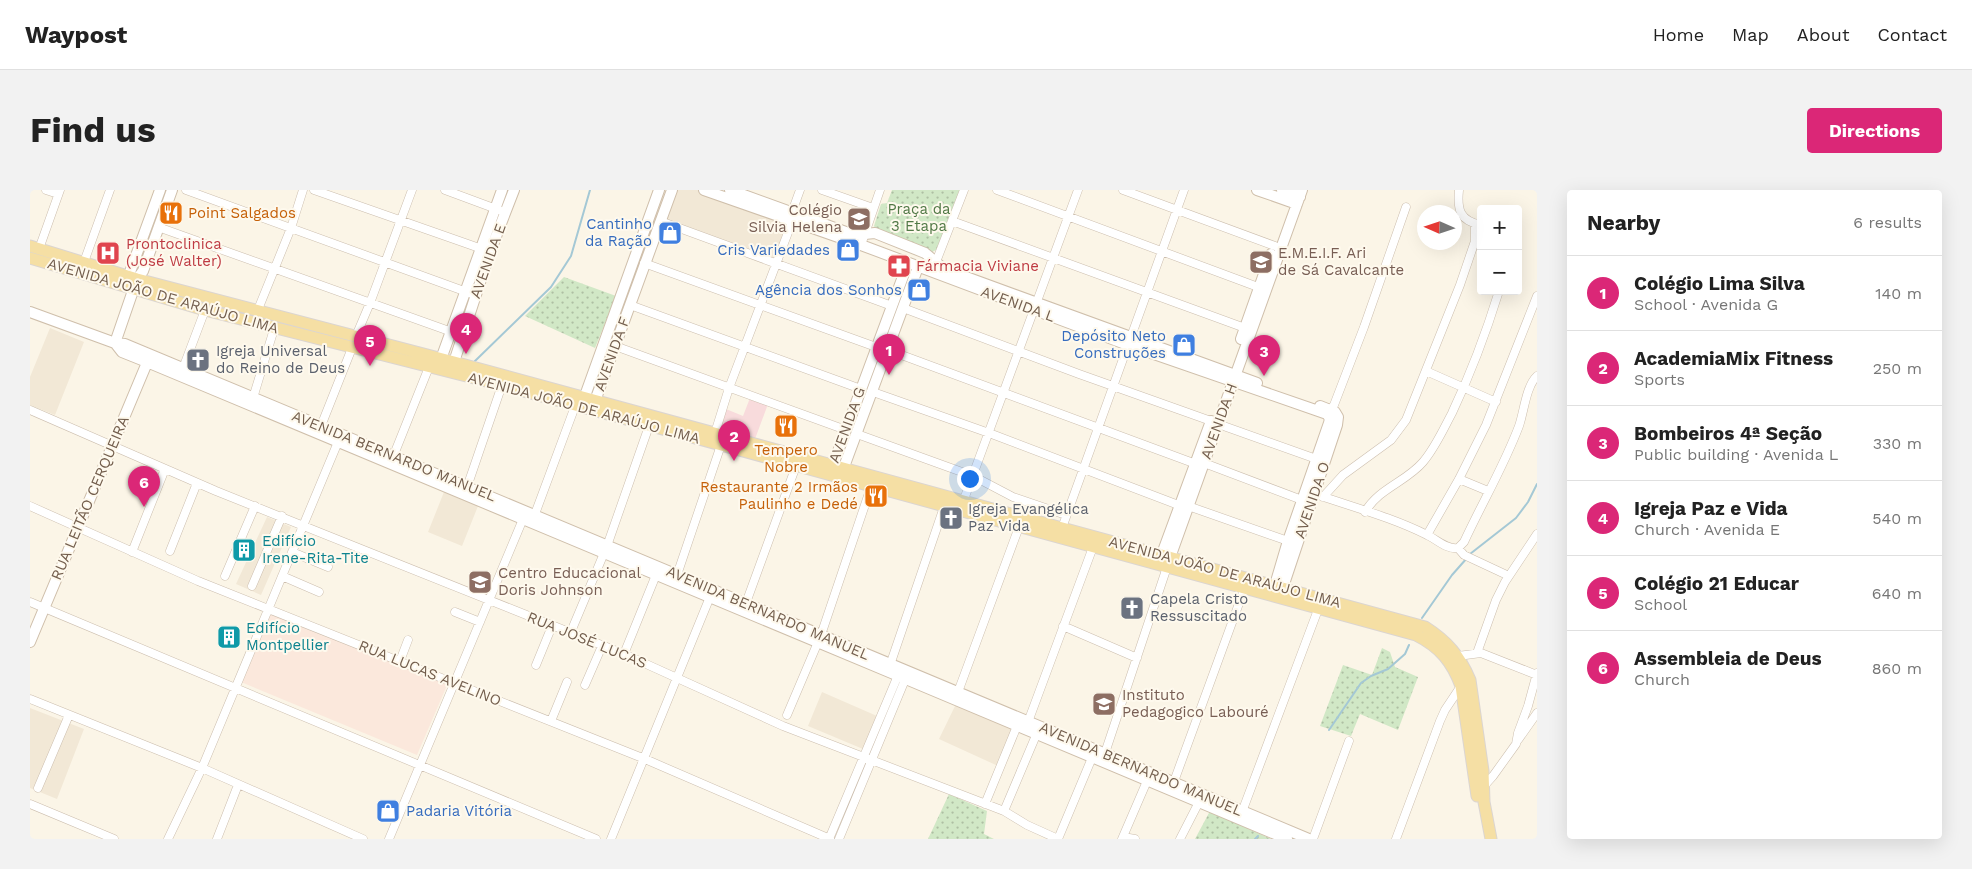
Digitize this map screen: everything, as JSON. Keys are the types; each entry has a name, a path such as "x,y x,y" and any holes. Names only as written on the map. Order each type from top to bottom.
{"main road":[{"name":"AVENIDA JOÃO DE ARAÚJO LIMA","path":"35,247 84,262 131,283 205,310 274,329 502,385 584,402 649,426 706,434 836,472 964,502 1062,528 1245,587 1416,635 1430,642 1447,658 1466,683"},
{"name":"AVENIDA JOÃO DE ARAÚJO LIMA","path":"31,261 356,336 454,362 584,402 685,430"},
{"name":"AVENIDA JOÃO DE ARAÚJO LIMA","path":"706,434 721,445 796,466 836,472 871,487 1093,547 1279,586 1425,627 1450,646 1458,656 1466,683"},
{"path":"1466,683 1484,771 1484,802 1491,839"},
{"path":"1466,683 1478,803 1485,839"}],"street":[{"path":"35,247 59,192 46,190"},
{"path":"84,262 110,190"},
{"path":"115,343 131,283 160,190"},
{"path":"131,283 143,271 172,190"},
{"path":"186,190 471,292"},
{"path":"257,312 276,268 303,190"},
{"path":"314,190 486,251"},
{"path":"356,336 412,190"},
{"path":"445,190 501,210"},
{"name":"AVENIDA E","path":"501,210 502,190"},
{"name":"AVENIDA E","path":"441,359 471,292 501,210 514,190"},
{"name":"AVENIDA F","path":"584,402 659,190"},
{"name":"AVENIDA F","path":"584,402 615,346 672,190"},
{"name":"AVENIDA L","path":"704,190 854,235 913,265 1035,306"},
{"name":"AVENIDA L","path":"730,190 798,219"},
{"path":"706,434 729,388 777,264 798,219 800,190"},
{"path":"822,190 873,208"},
{"path":"863,240 880,190"},
{"path":"932,272 964,190"},
{"path":"998,190 1258,287"},
{"path":"964,502 1078,190"},
{"path":"1123,190 1275,246"},
{"path":"1062,528 1184,190"},
{"path":"1257,190 1297,196"},
{"path":"1282,190 1297,196"},
{"path":"1459,190 1458,202 1462,217 1466,221 1477,225"},
{"name":"AVENIDA H","path":"1231,378 1258,287 1297,196"},
{"name":"AVENIDA H","path":"1164,561 1297,196"},
{"path":"1331,414 1406,207"},
{"path":"660,221 1321,461"},
{"path":"952,222 1245,328"},
{"path":"158,227 452,332"},
{"path":"1319,495 1391,440 1399,431 1414,404 1460,285 1477,230"},
{"name":"AVENIDA L","path":"863,240 875,233 925,252 944,269 1035,306 1331,414"},
{"path":"644,264 876,348"},
{"name":"AVENIDA G","path":"836,472 846,430 876,348 897,307 913,265"},
{"name":"AVENIDA E","path":"454,362 471,292"},
{"path":"1366,512 1369,505 1381,493 1405,478 1422,463 1438,439 1464,388 1498,295"},
{"path":"1427,535 1459,478 1496,402 1537,296"},
{"path":"630,305 861,389"},
{"name":"AVENIDA G","path":"836,472 857,434 873,392 888,350 897,307"},
{"path":"181,372 205,310"},
{"name":"AVENIDA BERNARDO MANUEL","path":"30,312 115,343 126,344 149,359 338,442 393,457 523,519 677,575 712,594 746,603 773,619"},
{"path":"253,398 274,329"},
{"path":"615,346 846,430"},
{"path":"321,426 352,348"},
{"path":"888,350 1098,428 1302,500"},
{"name":"RUA LEITÃO CERQUEIRA","path":"30,642 149,359"},
{"path":"393,457 428,367"},
{"path":"1426,371 1496,402"},
{"name":"AVENIDA BERNARDO MANUEL","path":"181,372 253,398 321,426 374,453 466,491 535,514 656,575 712,594 979,705 1028,722 1147,781 1172,787 1198,802 1287,839"},
{"path":"1319,495 1401,524 1451,548 1458,548 1464,542 1488,491 1505,461 1525,408 1530,386 1536,376"},
{"path":"466,491 502,385"},
{"path":"873,392 1184,506 1288,541"},
{"path":"389,839 523,519 535,514 584,402"},
{"name":"RUA JOSÉ LUCAS","path":"30,410 198,483 304,524 570,634 624,654 783,726 1004,811 1027,825 1058,839"},
{"name":"AVENIDA O","path":"1279,586 1288,541 1302,500 1337,425 1338,417 1331,414"},
{"path":"570,634 605,549 649,426"},
{"path":"857,434 973,476 1014,497 1066,516"},
{"path":"168,839 202,768 338,442"},
{"path":"677,575 721,445"},
{"name":"AVENIDA O","path":"1279,586 1319,495 1321,461"},
{"path":"746,603 796,466"},
{"path":"132,552 165,469"},
{"path":"1459,478 1488,491"},
{"path":"170,552 198,483"},
{"path":"787,715 820,638 871,487"},
{"name":"RUA LUCAS AVELINO","path":"30,506 268,610 645,759 830,839"},
{"path":"225,576 255,506"},
{"path":"839,839 872,761 899,671 944,506"},
{"path":"252,586 282,516"},
{"path":"958,692 1019,527"},
{"path":"1477,653 1488,619 1509,576 1537,534"},
{"path":"1028,722 1093,547"},
{"path":"1458,548 1464,555 1509,576"},
{"path":"292,552 328,567"},
{"path":"1058,839 1098,756 1137,658 1164,561"},
{"path":"624,654 656,575"},
{"path":"282,576 319,592"},
{"path":"1172,787 1245,587"},
{"path":"611,839 712,594"},
{"path":"30,602 596,839"},
{"path":"1242,812 1319,607"},
{"path":"454,612 480,622"},
{"path":"536,665 552,626"},
{"path":"1063,626 1137,658"},
{"path":"400,661 408,640"},
{"path":"585,685 602,646"},
{"path":"1458,656 1477,653 1494,657 1537,674 1536,683 1518,733 1516,744"},
{"path":"830,839 899,671"},
{"name":"AVENIDA BERNARDO MANUEL","path":"899,671 958,692 1017,726 1309,839"},
{"path":"551,722 567,682"},
{"path":"1396,839 1445,710 1466,683"},
{"path":"31,702 69,715 202,768 363,839"},
{"path":"1484,786 1494,776 1537,713"},
{"path":"38,788 69,715"},
{"path":"985,804 1017,726"},
{"path":"1004,811 1037,733"},
{"path":"1313,839 1349,741"},
{"path":"1135,839 1123,838 1147,781"},
{"path":"217,839 238,785"},
{"path":"1180,839 1198,802"},
{"path":"30,804 111,839"}],"shaded area":[{"path":"672,190 704,190 789,221 777,264 660,221"},
{"path":"50,328 84,342 55,415 30,405 30,377"},
{"path":"750,398 768,404 755,439 719,427 726,409 743,416"},
{"path":"444,492 478,506 462,546 428,532"},
{"path":"267,517 291,527 261,595 236,584"},
{"path":"271,613 448,683 417,755 241,682"},
{"path":"822,692 877,716 863,749 808,726"},
{"path":"956,704 1014,728 998,766 939,739"},
{"path":"30,708 84,729 57,799 30,788"}],"green space":[{"name":"Praça da 3 Etapa","path":"892,190 961,190 938,249 932,252 877,232 874,226 881,204 887,203"},
{"path":"564,277 616,296 595,348 525,316"},
{"path":"1382,648 1390,652 1395,667 1418,677 1398,730 1360,714 1351,736 1320,726 1343,665 1372,675"},
{"path":"949,794 987,811 984,834 994,839 928,839"},
{"path":"1210,811 1271,839 1195,839"}],"waterway":[{"path":"475,361 551,287 571,256 590,190"},
{"path":"1470,554 1516,518 1528,502 1537,484"},
{"path":"1422,618 1452,575 1467,558"},
{"path":"1329,730 1361,683 1371,676 1388,669 1405,654 1409,645"},
{"path":"1255,839 1258,836"}],"place":[{"name":"Point Salgados","path":"171,213"},
{"name":"Colégio Silvia Helena","path":"859,219"},
{"name":"Cantinho da Ração","path":"670,233"},
{"name":"Cris Variedades","path":"848,250"},
{"name":"Prontoclinica (José Walter)","path":"108,253"},
{"name":"E.M.E.I.F. Ari de Sá Cavalcante","path":"1261,262"},
{"name":"Fármacia Viviane","path":"899,266"},
{"name":"Agência dos Sonhos","path":"919,290"},
{"name":"Depósito Neto Construções","path":"1184,345"},
{"name":"Igreja Paz e Vida","path":"466,354"},
{"name":"Igreja Universal do Reino de Deus","path":"198,360"},
{"name":"Colégio 21 Educar","path":"370,366"},
{"name":"Colégio Lima Silva","path":"889,375"},
{"name":"Bombeiros 4ª Seção","path":"1264,376"},
{"name":"Tempero Nobre","path":"786,426"},
{"name":"AcademiaMix Fitness","path":"734,461"},
{"name":"Restaurante 2 Irmãos Paulinho e Dedé","path":"876,496"},
{"name":"Assembleia de Deus","path":"144,507"},
{"name":"Igreja Evangélica Paz Vida","path":"951,518"},
{"name":"Edifício Irene-Rita-Tite","path":"244,550"},
{"name":"Centro Educacional Doris Johnson","path":"480,582"},
{"name":"Capela Cristo Ressuscitado","path":"1132,608"},
{"name":"Edifício Montpellier","path":"229,637"},
{"name":"Instituto Pedagogico Labouré","path":"1104,704"},
{"name":"Padaria Vitória","path":"388,811"}]}
